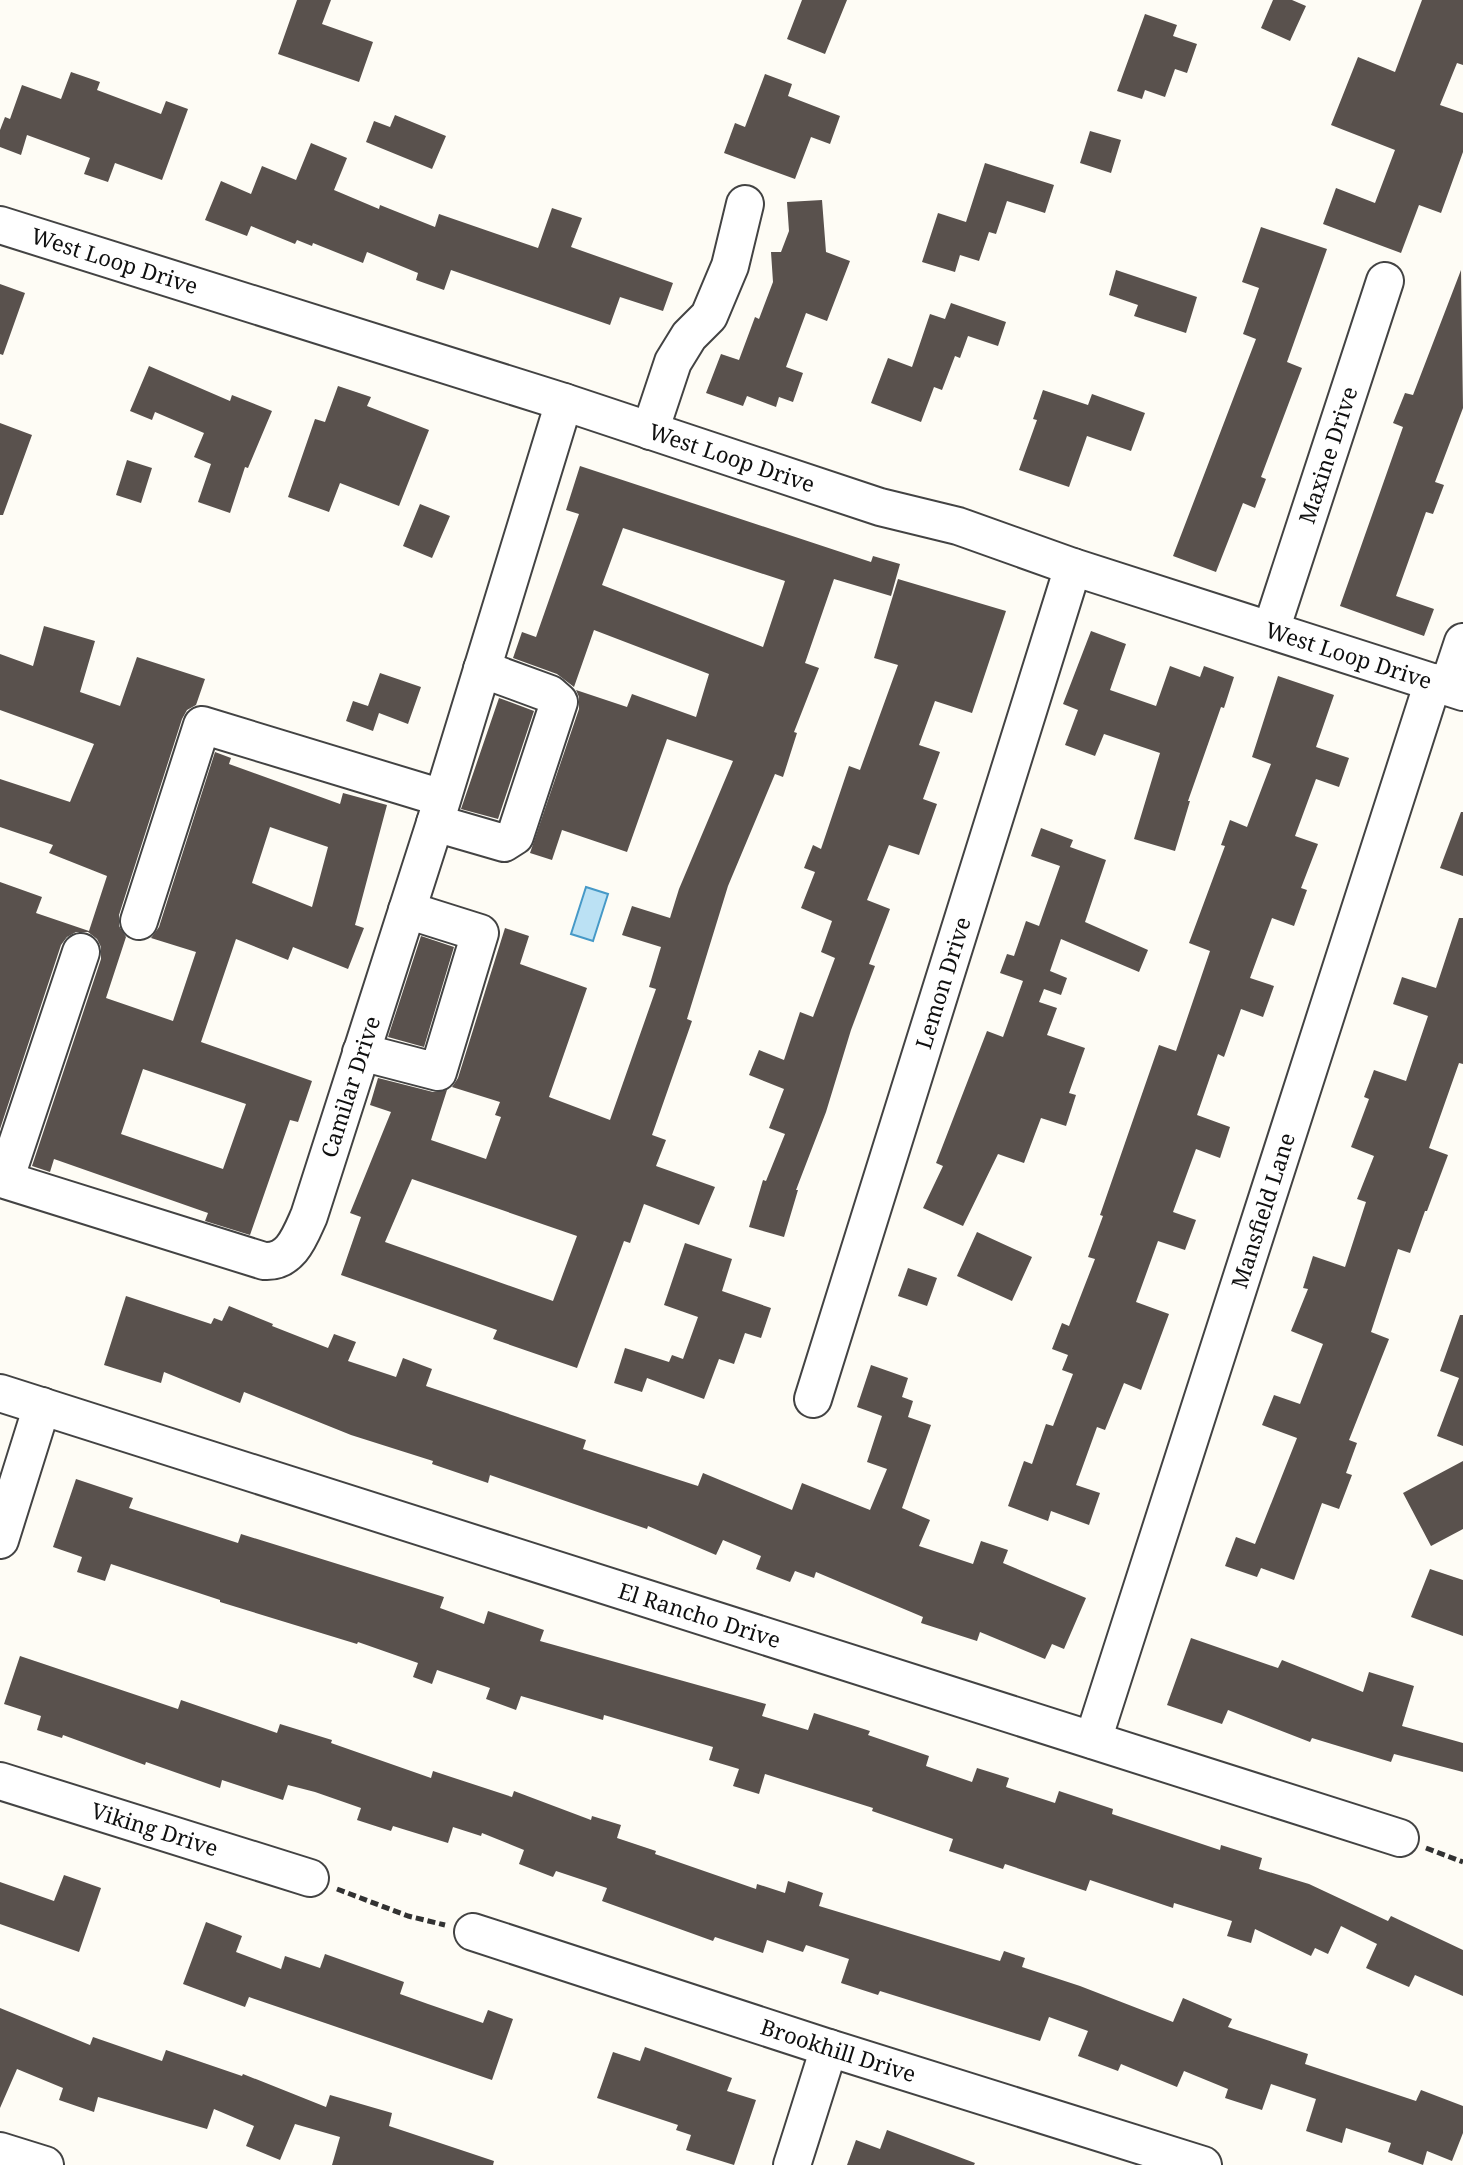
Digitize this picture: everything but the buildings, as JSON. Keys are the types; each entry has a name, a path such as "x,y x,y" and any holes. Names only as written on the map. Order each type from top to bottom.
{"street":[{"path":"650,431 673,362 689,336 709,316 730,266 745,204"},
{"name":"West Loop Drive","path":"0,225 564,402 880,507 958,526 1073,567 1448,687"},
{"name":"Maxine Drive","path":"1271,630 1385,281"},
{"name":"Camilar Drive","path":"81,952 5,1180 272,1261 283,1257 297,1243 309,1216 439,811 564,402"},
{"name":"Lemon Drive","path":"813,1399 1073,567"},
{"name":"Mansfield Lane","path":"1093,1740 1463,642"},
{"path":"139,921 202,725 439,811 504,843 515,836 559,702 550,694 482,669"},
{"path":"361,1052 438,1072 480,933 407,910"},
{"name":"El Rancho Drive","path":"0,1393 1400,1838"},
{"path":"0,1540 42,1406"},
{"name":"Viking Drive","path":"0,1781 310,1878"},
{"name":"Brookhill Drive","path":"473,1932 1203,2165"},
{"path":"792,2165 829,2048"},
{"path":"0,2151 45,2165"}],"path":[{"path":"1400,1838 1463,1862"},
{"path":"310,1878 408,1916 473,1932"}],"water":[{"path":"586,887 608,894 593,941 571,934"}]}
